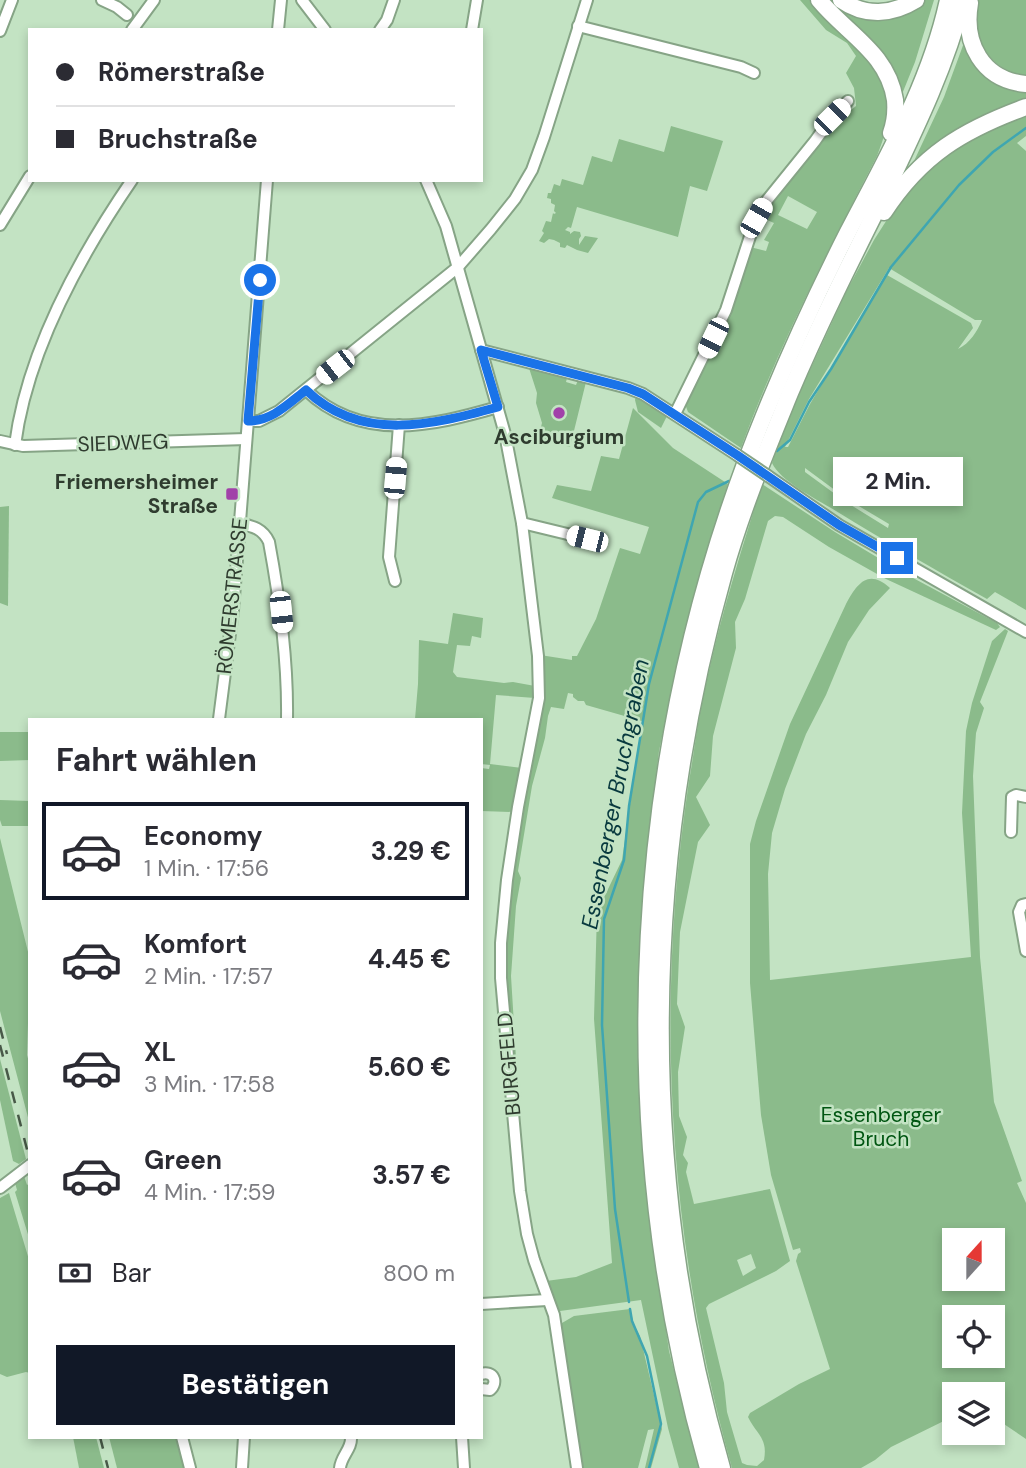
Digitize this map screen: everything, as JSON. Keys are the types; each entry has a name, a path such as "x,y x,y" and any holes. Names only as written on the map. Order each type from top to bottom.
{"highway":[{"path":"819,0 877,56 890,81 895,119 880,158 878,174"},
{"path":"841,0 868,12 886,13 916,0"},
{"path":"708,1468 685,1379 670,1303 650,1130 647,1069 649,941 661,805 691,648 736,490 764,414 819,290 910,111 932,58 948,0"},
{"path":"722,1468 704,1400 681,1286 664,1147 660,1002 663,919 681,767 697,679 727,560 743,513 799,372 923,115 963,0"},
{"path":"971,0 969,32 982,62 1005,79 1026,84"},
{"path":"851,260 864,248 892,200 908,180 944,146 992,119 1026,107"}],"street":[{"path":"0,32 12,0"},
{"path":"102,0 127,15"},
{"path":"133,28 154,0"},
{"path":"278,28 281,0"},
{"path":"302,0 323,28"},
{"path":"381,28 394,0"},
{"path":"472,28 477,0"},
{"path":"248,421 259,421 279,411 306,390 458,267 491,229 515,199 532,170 587,0"},
{"path":"579,26 741,67 754,74"},
{"path":"675,414 726,310 756,218 832,117 848,101"},
{"path":"0,225 28,179"},
{"path":"15,445 19,419 35,365 66,290 104,222 131,182"},
{"name":"RÖMERSTRASSE","path":"219,718 241,524 267,182"},
{"name":"BURGFELD","path":"427,182 446,226 498,407 522,523 538,656 539,698 507,880 501,968 520,1191 527,1234 554,1315 577,1468"},
{"path":"481,350 643,394 839,525 1026,632"},
{"path":"306,390 317,401 345,417 373,424 446,421 498,407"},
{"path":"395,581 389,557 399,425"},
{"name":"SIEDWEG","path":"0,441 37,446 246,439"},
{"path":"522,523 587,539"},
{"path":"241,524 258,529 266,536 281,612 287,718"},
{"path":"1011,832 1012,797 1026,797"},
{"path":"1026,904 1022,905 1019,912 1026,951"},
{"path":"0,1188 28,1167"},
{"path":"483,1304 547,1300"},
{"path":"483,1374 491,1374 495,1384 490,1390 483,1389"},
{"path":"183,1439 190,1468"},
{"path":"242,1468 244,1439"},
{"path":"340,1468 351,1439"},
{"path":"462,1439 464,1468"}],"green space":[{"path":"800,0 811,0 876,69 887,95 887,122 877,156 787,336 741,448 688,412 685,404 750,247 766,251 769,242 764,240 774,223 760,217 834,117 856,106 854,88 846,73 856,56 847,43 826,30","holes":["788,196 817,212 807,229 778,215"]},
{"path":"824,0 835,0 851,11 934,0 915,62 898,104 896,93"},
{"path":"978,0 1026,0 1026,76 1001,67 985,50 977,27"},
{"path":"965,40 969,46 1026,88 1026,103 907,176 944,97"},
{"path":"1026,114 1026,136 1017,143 1026,151 1026,610 995,592 987,599 911,556 800,490 783,477 772,463 784,426 846,292 874,240 897,204 925,172 966,141","holes":["889,268 975,320 982,320 978,329 970,340 958,349 973,328 971,323 887,275 810,404 788,447 785,447 809,399","805,468 847,499 889,524 888,528 846,502 805,472"]},
{"path":"671,126 723,141 707,191 690,186 678,237 577,207 571,228 565,230 570,234 574,231 580,232 579,245 585,236 598,238 588,253 567,245 565,248 560,247 560,243 554,240 549,239 544,243 539,241 546,221 551,222 553,213 556,213 555,205 547,198 554,184 560,186 562,179 583,185 592,156 612,162 619,139 664,152"},
{"name":"Asciburgium","path":"529,368 567,378 566,382 576,385 578,380 586,382 570,447 538,439 542,423"},
{"path":"636,396 667,416 661,428 638,412"},
{"path":"633,408 673,448 728,484 678,661 659,751 648,846 638,1012 647,1192 669,1351 699,1468 679,1468 641,1300 555,1311 536,1259 524,1204 504,975 505,930 523,807 542,705 540,655 572,660 572,656 577,656 596,619 620,548 640,554 649,527 552,498 557,485 591,491 601,456 619,459","holes":["568,693 573,694 573,697 584,701 586,705 642,721 622,860 597,912 594,1019 612,1263 576,1277 546,1281 532,1232 522,1155 511,976 516,906 521,878 518,871 532,786 551,707 564,709"]},
{"name":"Essenberger Bruch","path":"762,484 835,532 1000,627 996,630 886,579 783,517 775,516 768,521 745,599 735,622 736,648 713,736 710,776 696,797 710,825 698,842 680,932 677,1004 685,1027 678,1072 679,1116 687,1137 683,1155 688,1163 686,1172 694,1204 770,1189 790,1261 706,1308 724,1383 727,1412 742,1463 757,1466 764,1460 764,1447 748,1417 750,1413 830,1369 796,1261 801,1252 800,1248 793,1250 771,1175 761,1115 750,983 750,844 790,724 846,604 854,590 869,579 882,582 890,588 869,610 848,642 806,734 772,833 768,874 770,980 971,957 962,813 966,731 992,641 1005,629 1008,631 980,702 984,708 976,733 973,776 980,957 994,1102 1022,1181 1017,1183 1026,1203 1026,1439 1005,1425 1005,1382 942,1382 942,1422 891,1447 861,1468 732,1468 694,1299 681,1213 671,1041 672,954 678,868 689,781 709,671","holes":["751,1254 756,1268 743,1276 737,1260"]},
{"path":"9,506 8,606 0,603 0,507"},
{"path":"453,613 483,618 481,638 472,636 470,646 457,645 453,672 457,677 535,686 535,698 496,695 490,764 522,768 514,812 483,811 483,768 489,769 490,765 483,764 483,718 415,718 419,640 448,644"},
{"path":"0,732 28,732 28,760 0,761"},
{"path":"0,800 28,801 28,826 2,826"},
{"path":"0,838 28,952 28,1117 0,1011"},
{"path":"0,1059 26,1159 19,1164 13,1161 0,1100"},
{"path":"24,1176 28,1184 28,1234 15,1192 15,1183"},
{"path":"9,1193 28,1256 28,1372 7,1377 0,1374 0,1198"},
{"path":"630,1309 640,1336 662,1429 651,1468 645,1468 654,1429 648,1430 638,1468 580,1468 560,1329 562,1323 574,1316"},
{"path":"73,1439 97,1439 104,1468 79,1468"},
{"path":"110,1439 177,1439 184,1468 117,1468"}],"waterway":[{"name":"Essenberger Bruchgraben","path":"777,451 790,440 809,402 891,267 959,185 993,152 1026,128"},
{"name":"Essenberger Bruchgraben","path":"629,1302 615,1209 602,1025 604,919 624,860 629,806 649,684 698,502 706,492 729,481"},
{"name":"Essenberger Bruchgraben","path":"630,1309 632,1321 647,1356 661,1424 649,1468"}],"railway":[{"path":"0,1027 7,1054"},
{"path":"0,1045 28,1153"},
{"path":"101,1439 108,1468"}],"place":[{"name":"Asciburgium","path":"559,413"},
{"name":"Friemersheimer Straße","path":"232,494"}],"route":[{"path":"260,280 248,421 259,421 279,411 306,390 333,411 373,424 429,424 498,407 481,350 643,394 839,525 897,558"}]}
